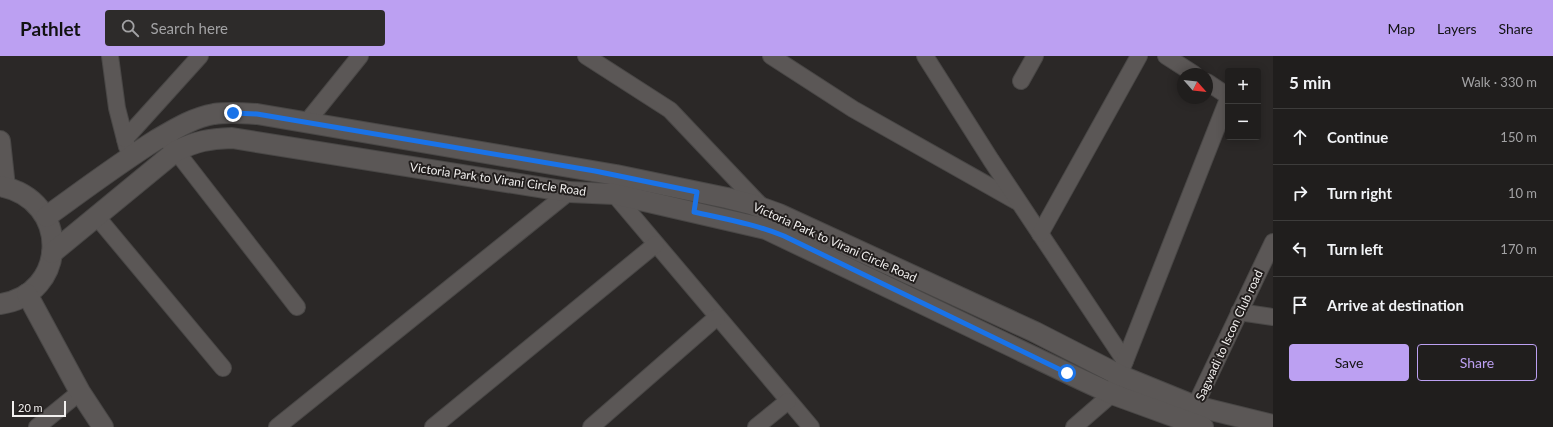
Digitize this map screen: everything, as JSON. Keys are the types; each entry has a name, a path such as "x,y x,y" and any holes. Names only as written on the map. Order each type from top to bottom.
{"street":[{"path":"110,56 117,108 127,148"},
{"path":"127,148 200,56"},
{"path":"306,123 360,56"},
{"path":"586,56 670,110 764,209"},
{"path":"771,56 853,109 1019,203"},
{"path":"1021,81 1035,56"},
{"path":"1040,234 1139,56"},
{"path":"1166,56 1185,68"},
{"path":"928,58 1040,234 1122,368"},
{"path":"1213,86 1225,95"},
{"path":"1074,427 1112,394 1225,104"},
{"name":"Victoria Park to Virani Circle Road","path":"52,253 97,217 170,143 178,127 214,114 257,114 602,172 727,198 764,209 779,214 1035,332 1122,368 1195,406 1273,425"},
{"name":"Victoria Park to Virani Circle Road","path":"46,217 127,148 232,138 569,192 614,194 755,226 784,236 1112,394 1203,427"},
{"path":"0,141 2,187 13,189 26,195 38,205 46,217 52,235 52,253 48,269 39,283 27,294 15,300 0,304"},
{"path":"170,143 297,307"},
{"path":"278,427 569,192"},
{"path":"694,212 697,192"},
{"path":"614,194 811,427"},
{"path":"97,217 223,368"},
{"name":"Sagwadi to Iscon Club road","path":"1195,406 1273,242"},
{"path":"433,427 656,244"},
{"path":"27,294 80,392 103,427"},
{"path":"1239,312 1273,317"},
{"path":"591,427 717,317"},
{"path":"37,427 80,392"},
{"path":"756,427 788,401"}],"route":[{"path":"233,113 257,114 595,171 697,192 694,212 749,224 784,236 1067,373"}]}
